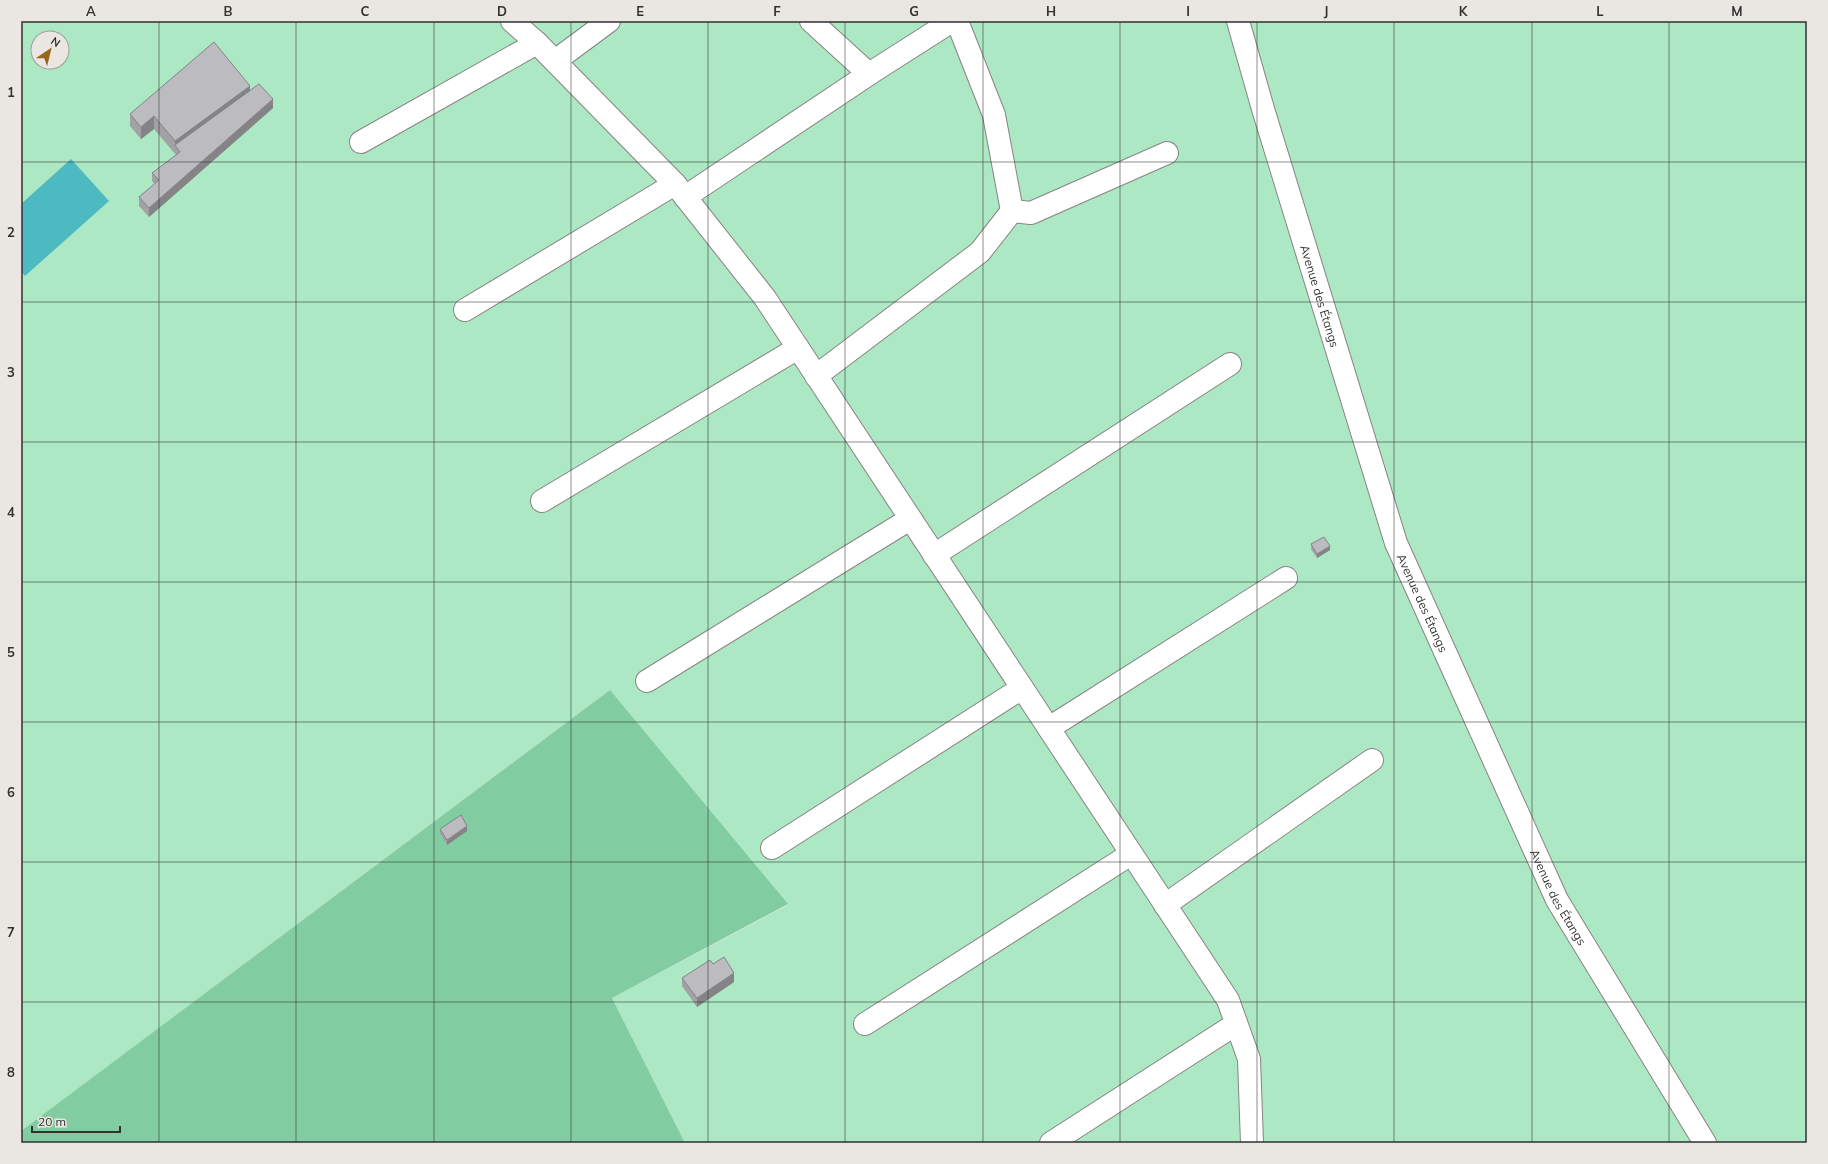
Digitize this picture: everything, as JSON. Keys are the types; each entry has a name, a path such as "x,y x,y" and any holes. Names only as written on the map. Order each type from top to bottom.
{"street":[{"path":"512,21 555,61 680,190 765,298 1049,728 1228,1000 1249,1059 1252,1143"},
{"path":"555,61 609,21"},
{"path":"811,21 869,74"},
{"path":"466,310 680,190 869,74 952,21"},
{"path":"816,376 980,252 1012,211 994,115 957,21"},
{"name":"Avenue des Étangs","path":"1238,21 1267,124 1396,543 1557,900 1705,1143"},
{"path":"362,142 537,44"},
{"path":"1012,211 1031,213 1167,152"},
{"path":"542,502 798,348"},
{"path":"934,555 1230,364"},
{"path":"647,681 910,519"},
{"path":"1049,728 1286,578"},
{"path":"772,848 1022,688"},
{"path":"1165,905 1372,760"},
{"path":"865,1024 1131,854"},
{"path":"1052,1143 1236,1024"}],"green space":[{"path":"21,21 1807,21 1807,1143 685,1143 612,998 788,905 610,690 21,1131"},
{"path":"610,690 788,904 612,998 685,1143 21,1143 21,1131"}],"water":[{"path":"71,159 109,201 25,276 21,271 21,204"}],"building":[{"path":"214,42 250,86 175,141 154,116 141,127 130,114"},
{"path":"259,84 273,99 149,208 139,197 159,180 152,173 180,152 175,145"},
{"path":"1324,537 1330,546 1317,554 1311,544"},
{"path":"461,815 467,826 447,840 440,829"},
{"path":"724,957 734,973 697,998 682,978 710,960 713,964"}]}
